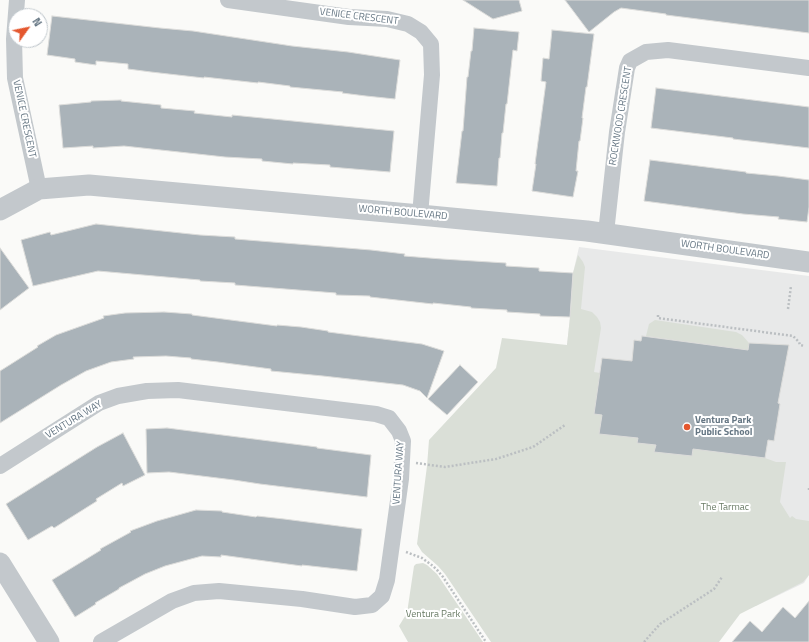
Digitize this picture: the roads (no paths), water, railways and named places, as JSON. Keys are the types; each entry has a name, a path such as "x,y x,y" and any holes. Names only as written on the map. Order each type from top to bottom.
{"street":[{"name":"VENICE CRESCENT","path":"17,0 14,39 14,78 39,189"},
{"name":"VENICE CRESCENT","path":"228,0 349,17 387,19 408,24 421,32 431,44 432,75 420,215"},
{"name":"ROCKWOOD CRESCENT","path":"606,233 617,132 627,68 630,61 646,52 668,50 809,68"},
{"name":"WORTH BOULEVARD","path":"0,210 39,189 89,185 606,233 809,262"},
{"name":"VENTURA WAY","path":"0,466 99,403 118,396 147,391 178,390 376,414 389,418 399,430 403,441 401,479 392,548 387,580 382,596 372,605 355,608 302,599 219,590 194,593 172,601 101,642"},
{"path":"0,563 49,642"}],"place":[{"name":"Ventura Park Public School","path":"687,427"}],"park label":[{"name":"The Tarmac","path":"725,508"},
{"name":"Ventura Park","path":"433,615"}]}
